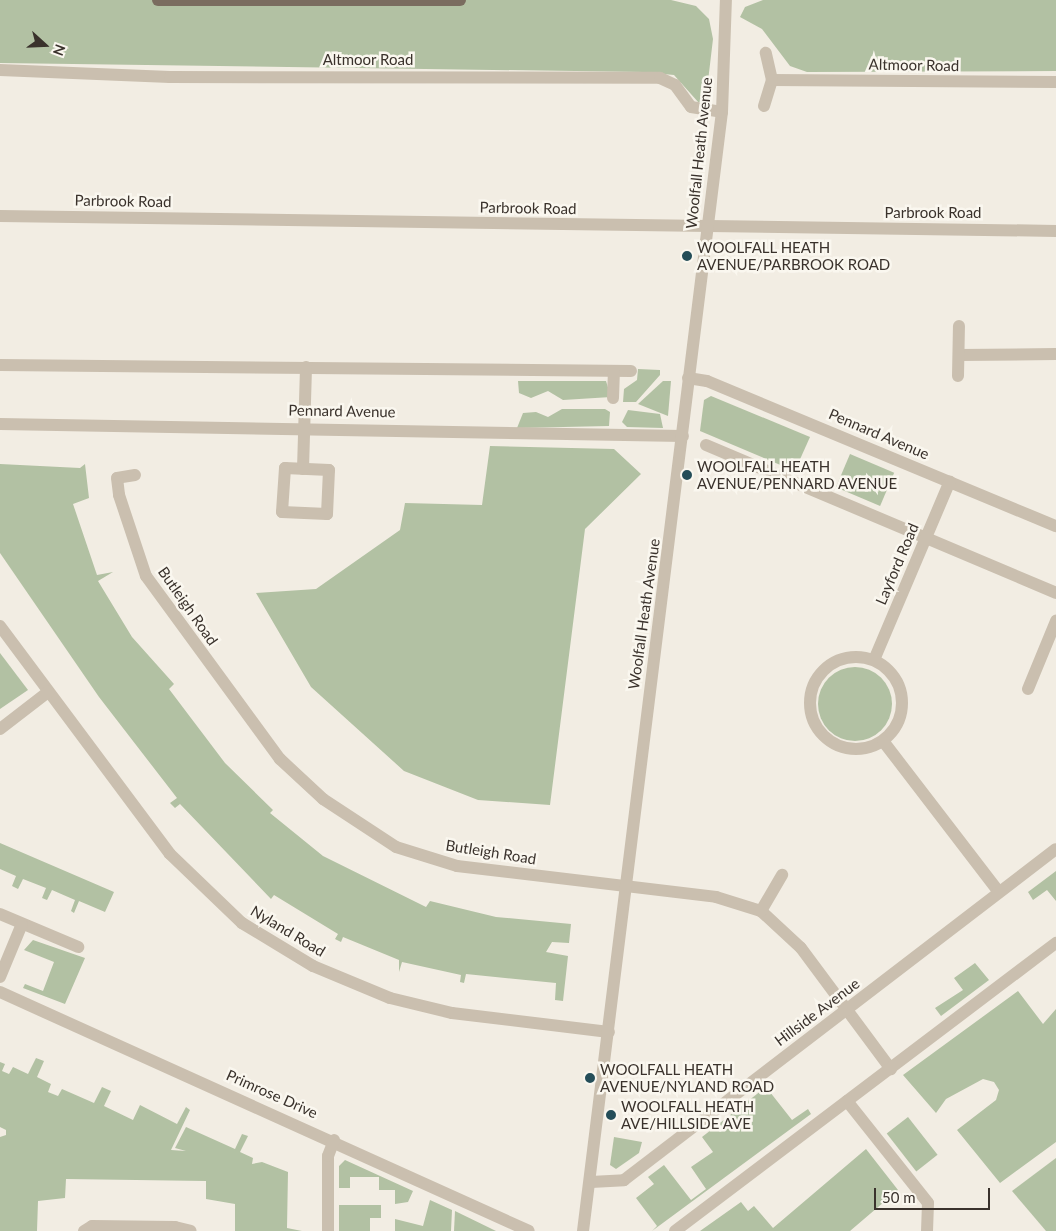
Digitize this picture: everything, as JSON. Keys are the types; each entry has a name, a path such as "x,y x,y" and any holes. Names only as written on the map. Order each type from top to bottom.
{"main road":[{"path":"158,0 460,0"}],"street":[{"name":"Woolfall Heath Avenue","path":"583,1231 591,1182 722,112 726,0"},
{"path":"764,106 772,80 766,53"},
{"name":"Altmoor Road","path":"0,70 170,77 660,78 675,85 697,110 722,112"},
{"name":"Altmoor Road","path":"772,80 1056,82"},
{"name":"Parbrook Road","path":"0,216 708,228 1056,230"},
{"path":"958,376 960,326"},
{"path":"959,356 1056,354"},
{"path":"0,366 631,371"},
{"path":"303,469 306,367"},
{"path":"613,398 614,371"},
{"name":"Pennard Avenue","path":"688,378 708,381 1056,526"},
{"name":"Pennard Avenue","path":"0,424 305,427 683,436"},
{"path":"706,446 1056,593"},
{"path":"285,468 303,469 329,470 327,514 282,512 285,468"},
{"name":"Butleigh Road","path":"135,475 117,478 119,495 146,576 280,759 323,799 384,840 435,860 716,897 761,911 794,941 890,1069"},
{"name":"Layford Road","path":"874,660 950,481"},
{"path":"1028,689 1056,621"},
{"name":"Nyland Road","path":"0,626 188,876 242,923 286,952 390,998 452,1013 609,1032"},
{"path":"844,658 874,660 895,678 902,705 893,731 883,741 863,749 840,747 817,730 811,716 812,687 819,674 844,658"},
{"path":"0,728 48,692"},
{"path":"883,741 999,892"},
{"name":"Hillside Avenue","path":"591,1182 624,1180 1056,849"},
{"path":"761,911 782,875"},
{"path":"0,914 78,947"},
{"path":"0,977 22,924"},
{"path":"675,1231 1056,943"},
{"name":"Primrose Drive","path":"0,992 334,1140 530,1231"},
{"path":"847,1101 928,1203 927,1231"},
{"path":"328,1231 328,1156 334,1140"},
{"path":"84,1231 92,1226 175,1227 191,1231"}],"green space":[{"path":"0,0 671,0 696,6 709,19 713,39 706,98 699,103 674,75 643,72 0,63"},
{"path":"763,0 1056,0 1056,71 807,72 790,66 762,29 740,17 745,7"},
{"path":"638,369 660,370 660,375 636,402 623,402 624,389 637,380"},
{"path":"518,381 606,381 611,397 563,400 548,391 531,398 519,393"},
{"path":"663,381 671,381 668,416 638,404"},
{"path":"711,396 810,437 797,466 790,469 700,431 704,400"},
{"path":"562,409 605,409 610,412 609,426 517,428 523,413 536,412 548,417"},
{"path":"628,410 660,414 663,428 627,427 622,422"},
{"path":"490,446 614,449 641,474 585,529 550,805 478,800 404,771 311,687 256,593 316,589 400,530 405,503 482,505"},
{"path":"850,454 894,473 880,506 836,487"},
{"path":"0,464 80,468 85,464 89,498 73,504 97,575 113,572 98,581 132,637 174,684 169,689 225,763 273,810 270,813 323,856 426,907 430,901 496,917 571,924 569,943 552,942 546,952 568,956 563,1001 555,1000 556,983 466,974 464,983 460,982 461,975 402,962 399,972 399,960 343,937 341,942 335,939 338,934 274,895 271,899 180,804 175,808 170,803 177,798 99,697 0,553"},
{"path":"0,653 28,690 0,709"},
{"path":"855,667 869,670 881,678 889,690 892,704 889,718 881,730 869,738 855,741 841,738 829,730 821,718 818,704 821,690 829,678 841,670"},
{"path":"0,843 114,892 105,912 79,901 74,913 71,911 75,900 52,890 47,900 42,898 46,888 23,879 18,889 12,886 16,876 0,869"},
{"path":"1056,871 1056,901 1047,890 1033,900 1028,892"},
{"path":"33,940 85,958 65,1004 23,988 25,984 43,991 54,962 24,950"},
{"path":"975,963 989,980 941,1016 935,1008 963,990 954,978"},
{"path":"1018,991 1043,1024 1056,1009 1056,1142 1000,1183 957,1130 996,1100 999,1090 994,1082 983,1079 946,1099 936,1113 903,1075"},
{"path":"36,1058 44,1061 37,1077 51,1084 48,1092 58,1096 62,1089 94,1103 102,1087 111,1091 104,1106 133,1120 140,1105 177,1124 186,1107 190,1110 171,1150 186,1151 175,1148 186,1127 235,1149 242,1134 248,1136 240,1152 253,1158 252,1164 262,1162 288,1172 287,1228 302,1231 235,1231 235,1204 206,1199 206,1181 66,1179 65,1198 38,1201 37,1231 0,1231 0,1137 6,1135 6,1130 0,1127 0,1062 5,1064 2,1071 9,1074 13,1067 28,1074"},
{"path":"766,1087 792,1120 808,1109 811,1114 652,1231 657,1226 636,1198 654,1184 648,1177 664,1165 691,1200 706,1189 691,1167 713,1152 702,1137"},
{"path":"908,1117 938,1155 916,1171 887,1134"},
{"path":"614,1137 642,1142 639,1153 616,1169 610,1165"},
{"path":"866,1149 898,1190 850,1231 700,1231 741,1202 748,1211 754,1206 773,1228"},
{"path":"1056,1158 1056,1231 1046,1231 1012,1191"},
{"path":"345,1160 413,1191 408,1202 395,1204 395,1190 379,1190 379,1177 350,1177 350,1188 339,1188 339,1166"},
{"path":"430,1200 452,1210 451,1231 395,1231 395,1219 423,1226"},
{"path":"339,1205 381,1205 381,1218 370,1218 370,1231 339,1231"},
{"path":"455,1211 496,1231 454,1231"}],"place":[{"name":"WOOLFALL HEATH AVENUE/PARBROOK ROAD","path":"687,256"},
{"name":"WOOLFALL HEATH AVENUE/PENNARD AVENUE","path":"687,475"},
{"name":"WOOLFALL HEATH AVENUE/NYLAND ROAD","path":"590,1078"},
{"name":"WOOLFALL HEATH AVE/HILLSIDE AVE","path":"611,1115"}]}
